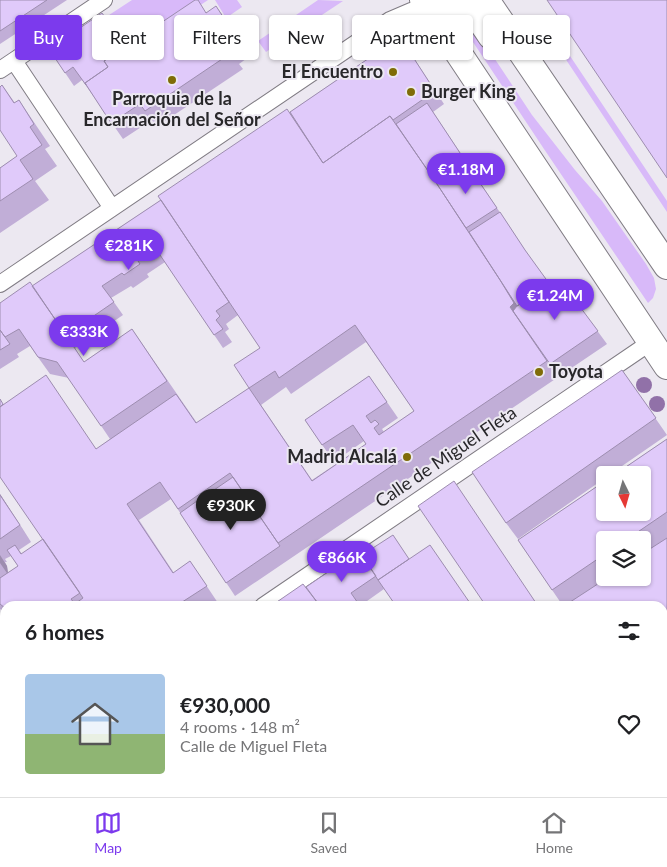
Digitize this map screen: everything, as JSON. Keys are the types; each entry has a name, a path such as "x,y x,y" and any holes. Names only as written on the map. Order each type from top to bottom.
{"main road":[{"path":"486,0 667,266"},
{"path":"431,2 462,4 476,14 548,122 568,148 586,168 616,191"},
{"path":"431,2 659,337 667,366"}],"street":[{"path":"0,70 104,0"},
{"path":"0,284 390,20 431,2"},
{"path":"14,60 112,208"},
{"name":"Calle de Miguel Fleta","path":"270,601 659,337"}],"shaded area":[{"path":"132,0 208,0 189,15 174,15 174,29 164,38 164,15 109,15"},
{"path":"215,0 237,0 242,7 230,15 224,15"},
{"path":"318,0 343,1 322,15 296,15"},
{"path":"473,26 483,41 483,57 473,42"},
{"path":"269,33 269,50 266,52 259,40"},
{"path":"570,56 667,201 667,212 566,60 570,60"},
{"path":"485,60 496,60 532,115 602,201 646,264 654,278 656,289 653,298 648,303"}],"building":[{"path":"0,0 47,0 24,15 15,15 15,21 0,31"},
{"path":"195,0 198,0 206,13 216,6 222,15 174,15 174,60 221,60 145,111 140,104 111,123 85,83 108,67 104,61 105,60 164,60 164,21"},
{"path":"547,0 667,0 667,178 570,34 570,15 557,15"},
{"path":"92,20 92,60 105,60 104,61 108,67 85,83 86,85 73,67 65,73 56,60 82,60 82,27"},
{"path":"366,60 415,60 435,91 393,120 390,116 323,163 290,112"},
{"path":"2,85 14,103 19,100 34,124 30,127 42,145 20,160 33,179 0,201 0,168 17,156 0,130 0,87"},
{"path":"427,103 468,165 465,161 435,181 396,124"},
{"path":"287,109 323,163 390,116 500,280 514,303 510,307 547,361 278,543 230,473 178,509 160,482 127,504 173,573 190,561 207,586 184,601 79,601 83,598 0,477 0,407 46,375 96,449 176,394 196,423 249,388 234,365 260,348 158,196","holes":["355,325 414,411 379,435 374,428 379,424 375,420 371,423 366,416 387,402 369,376 305,420 322,445 353,425 366,444 312,481 249,388 275,371 279,378"]},
{"path":"465,161 497,208 466,228 435,181"},
{"path":"161,200 229,302 216,311 220,316 216,320 223,329 214,335 156,249 138,261 140,264 124,275 122,273 102,286 114,302 66,335 32,286"},
{"path":"500,212 551,286 517,306 469,232"},
{"path":"560,280 598,331 550,364 513,311 517,306"},
{"path":"30,282 84,362 132,329 167,381 101,426 57,362 38,357 19,329 5,337 0,330 0,303"},
{"path":"0,330 10,344 0,350"},
{"path":"622,370 656,418 506,523 472,472"},
{"path":"667,439 667,512 639,531 596,531 596,560 552,590 518,540 596,487 596,521 651,521 651,466 627,466"},
{"path":"233,477 280,546 226,583 180,513 197,501 202,509 219,497 214,490"},
{"path":"454,481 535,601 483,601 418,506"},
{"path":"0,495 20,525 0,539"},
{"path":"393,535 409,559 378,580 362,555"},
{"path":"667,538 667,601 572,601 596,585 651,586 651,548"},
{"path":"43,539 80,593 71,599 73,601 0,601 0,578 18,566 7,550 15,545 21,554"},
{"path":"430,545 469,601 393,601 378,580"},
{"path":"359,551 376,576 351,593 357,601 316,601 306,587"},
{"path":"303,584 316,601 278,601"}],"place":[{"name":"El Encuentro","path":"393,72"},
{"name":"Parroquia de la Encarnación del Señor","path":"172,80"},
{"name":"Burger King","path":"411,92"},
{"name":"Toyota","path":"539,372"},
{"name":"Madrid Alcalá","path":"407,457"}]}
